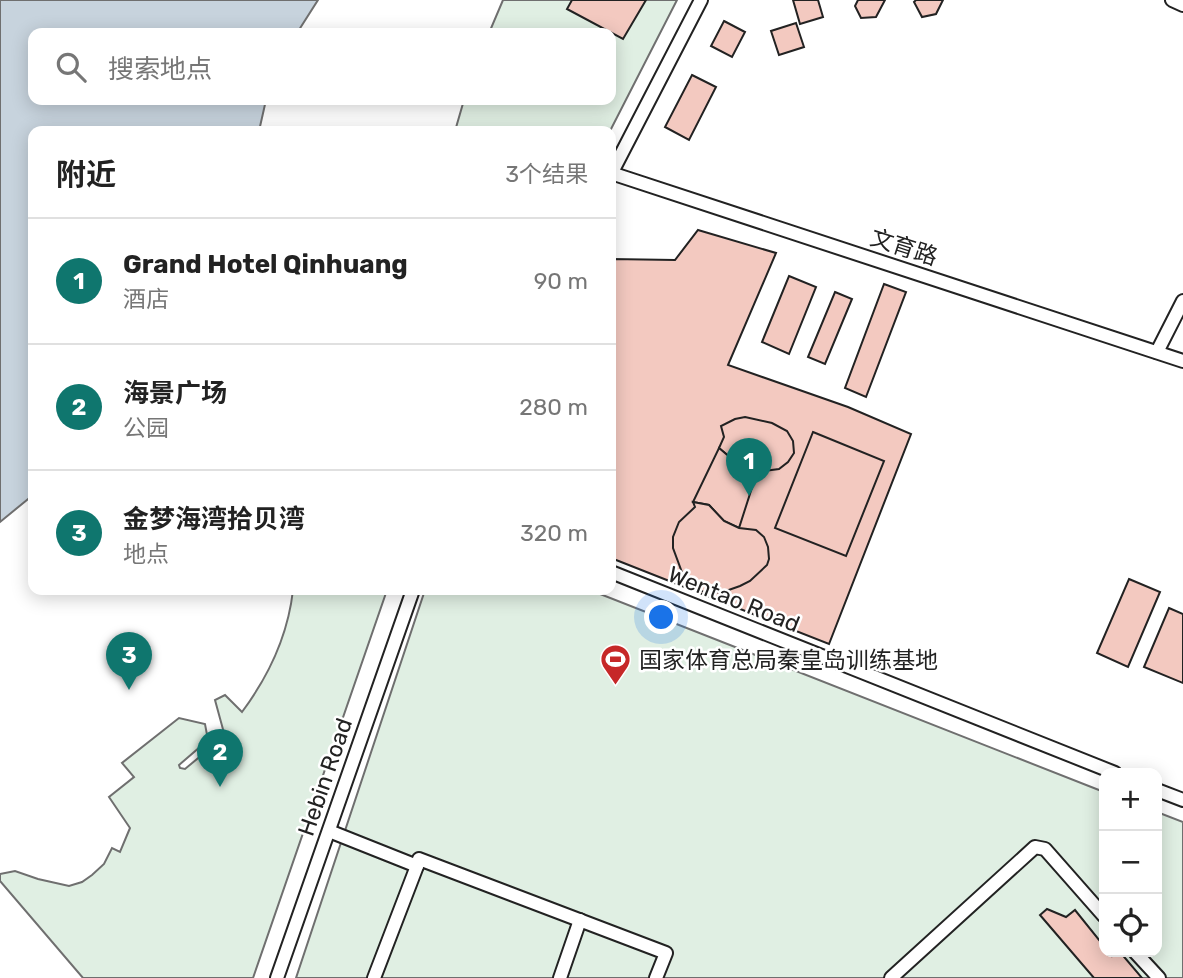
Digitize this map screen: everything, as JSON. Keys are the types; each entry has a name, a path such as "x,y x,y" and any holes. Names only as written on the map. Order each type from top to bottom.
{"street":[{"path":"616,164 701,0"},
{"path":"1172,0 1183,5"},
{"name":"文育路","path":"616,176 1183,361"},
{"path":"1157,352 1183,301"},
{"name":"Wentao Road","path":"616,574 1102,768"},
{"name":"Hebin Road","path":"277,978 411,595"},
{"path":"1162,792 1183,800"},
{"path":"328,831 417,866"},
{"path":"891,978 1035,847 1045,849 1099,910"},
{"path":"374,978 419,859 666,953 656,978"},
{"path":"560,978 580,920"},
{"path":"1139,957 1158,978"}],"green space":[{"path":"503,0 677,0 613,126 456,126 463,105 616,105 616,28 491,28"},
{"path":"292,595 385,595 253,978 83,978 0,881 0,874 15,871 69,886 92,875 104,864 112,848 120,852 130,828 109,797 134,777 122,763 179,718 205,724 208,740 179,765 180,768 185,769 215,744 224,733 215,700 225,695 242,712 275,655"},
{"name":"国家体育总局秦皇岛训练基地","path":"423,595 603,595 1099,790 1099,957 1162,957 1162,814 1183,822 1183,978 296,978"}],"shaded area":[{"path":"0,0 318,0 300,28 28,28 28,105 265,105 260,126 28,126 28,499 0,522"}],"building":[{"path":"572,0 646,0 623,39 616,35 616,28 602,28 567,9"},
{"path":"793,0 818,0 823,17 800,24"},
{"path":"858,0 885,0 876,17 861,18 855,6"},
{"path":"943,0 936,14 922,17 914,2"},
{"path":"724,21 745,32 732,57 711,46"},
{"path":"796,23 804,47 779,55 771,31"},
{"path":"692,75 716,87 689,140 665,127"},
{"path":"698,230 776,253 728,365 848,407 911,434 829,644 616,560 616,259 675,260"},
{"path":"789,276 816,287 789,354 762,342"},
{"path":"884,284 906,292 866,397 845,388"},
{"path":"835,292 852,299 825,364 808,357"},
{"path":"745,417 772,423 787,431 793,441 794,453 788,462 779,469 757,472 732,459 719,448 724,437 721,426"},
{"path":"813,432 884,461 846,556 775,528"},
{"path":"719,448 732,459 757,472 739,528 724,521 709,505 693,502"},
{"path":"693,502 709,505 724,521 739,528 756,530 764,537 769,559 767,565 750,581 723,592 706,593 695,588 683,575 673,548 673,537 679,522 695,507"},
{"path":"1129,579 1160,592 1128,667 1097,653"},
{"path":"1169,608 1183,614 1183,683 1144,667"},
{"path":"1047,909 1066,917 1075,910 1099,940 1099,957 1124,957 1142,978 1094,978 1040,915"}],"place":[{"name":"Grand Hotel Qinhuang","path":"749,496"},
{"name":"国家体育总局秦皇岛训练基地","path":"616,687"},
{"name":"金梦海湾拾贝湾","path":"129,690"},
{"name":"海景广场","path":"220,787"}]}
